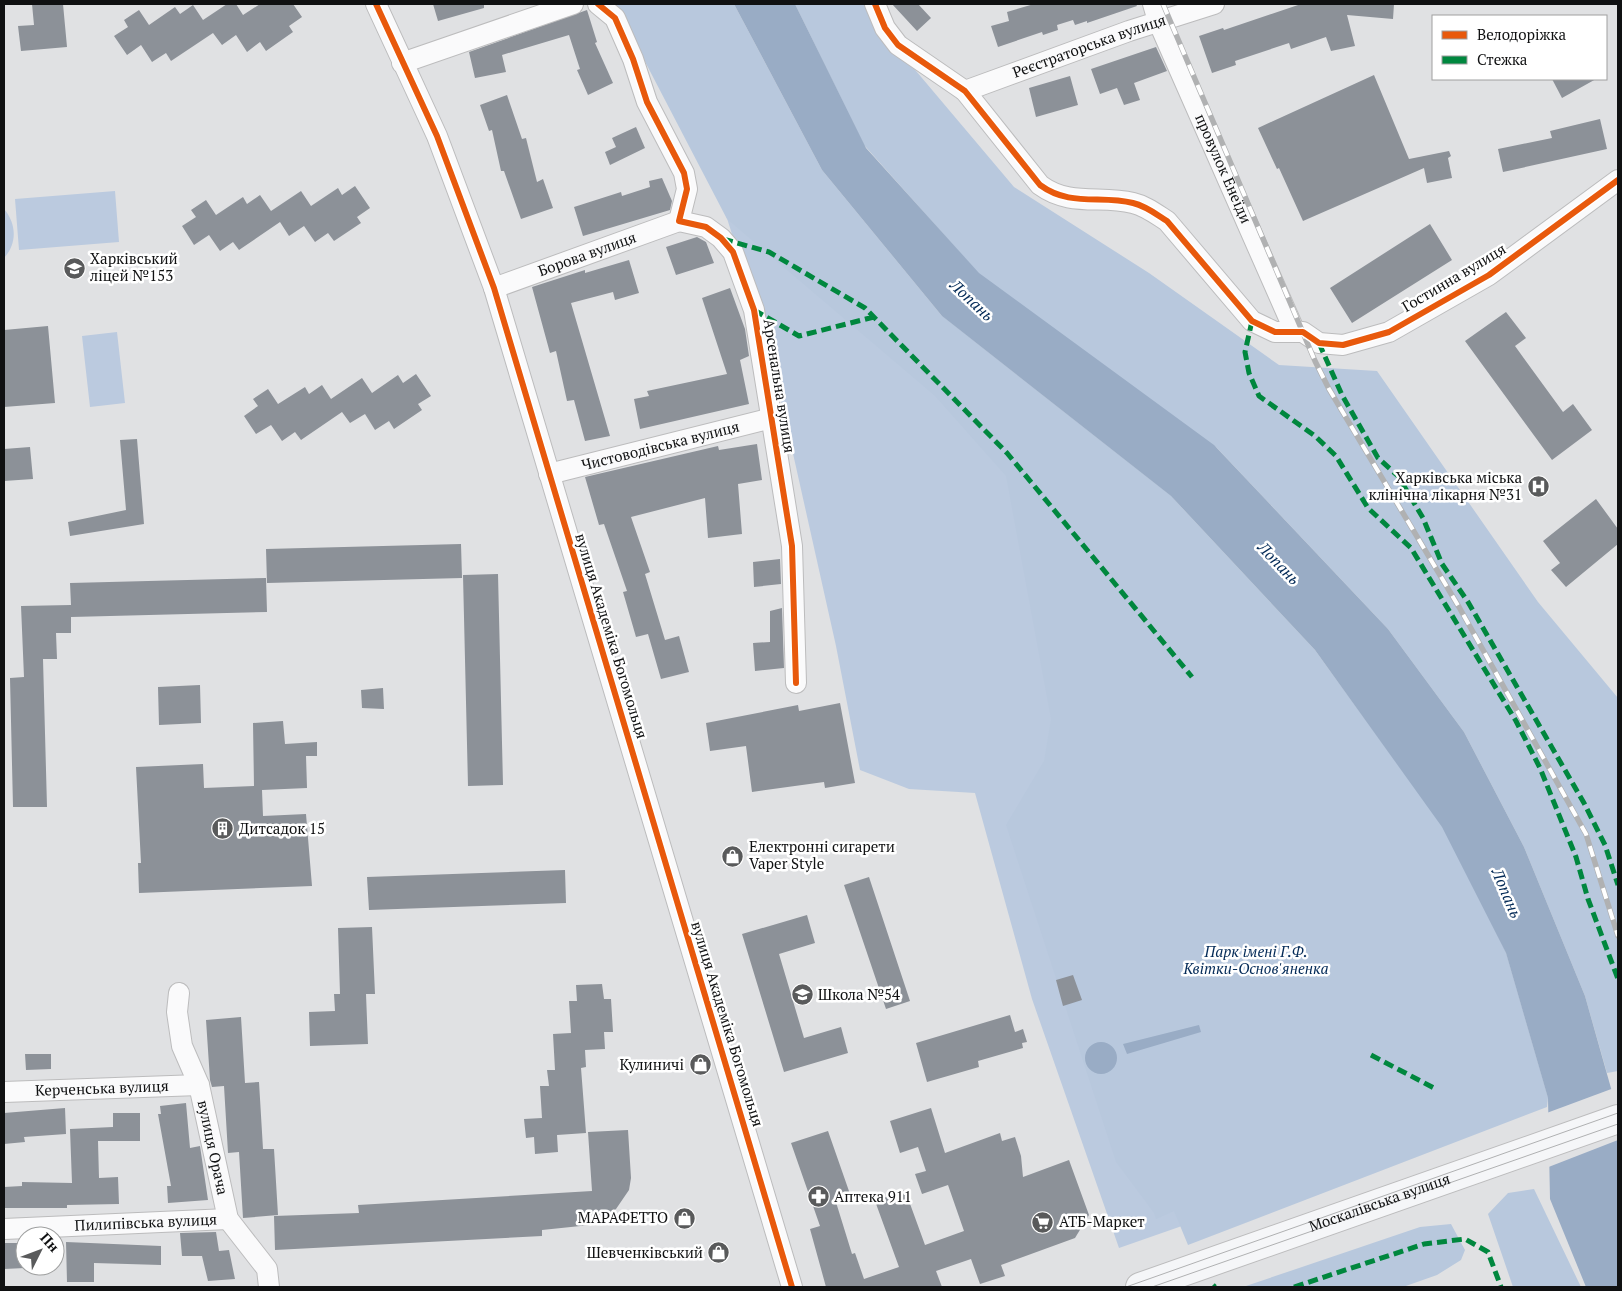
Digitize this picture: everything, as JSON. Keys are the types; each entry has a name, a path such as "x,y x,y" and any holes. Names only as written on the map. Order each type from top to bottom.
{"street":[{"name":"вулиця Академіка Богомольця","path":"376,4 402,63 438,136 494,288 792,1287"},
{"path":"402,63 574,4"},
{"path":"598,4 615,18 633,59 647,102 684,173 687,189 679,221"},
{"name":"Гостинна вулиця","path":"875,4 885,28 898,44 965,91 1040,185 1052,194 1068,198 1133,203 1150,209 1167,222 1252,321 1275,332 1303,332 1319,343 1343,345 1389,332 1489,276 1615,191"},
{"name":"Реєстраторська вулиця","path":"965,91 1156,12 1214,4"},
{"name":"провулок Енеїди","path":"1156,12 1291,332"},
{"name":"Борова вулиця","path":"494,288 679,221"},
{"name":"Арсенальна вулиця","path":"679,221 706,227 721,238 733,252 754,310 792,546 796,683"},
{"name":"Чистоводівська вулиця","path":"549,474 772,418"},
{"name":"вулиця Орача","path":"179,993 178,1012 182,1046 199,1085 228,1219 267,1269 269,1287"},
{"name":"Керченська вулиця","path":"4,1092 199,1085"},
{"name":"Москалівська вулиця","path":"1140,1287 1618,1119"},
{"name":"Пилипівська вулиця","path":"4,1229 228,1219"}],"green space":[{"name":"Парк імені Г.Ф. Квітки-Основ'яненка","path":"615,4 734,4 822,170 942,316 1171,496 1315,650 1443,827 1506,953 1548,1098 1547,1107 1188,1245 1174,1211 1156,1219 1154,1213 1116,1162 1006,825 1044,761 1051,719 1006,476 935,396 727,219"},
{"path":"795,4 865,4 911,65 1014,187 1149,273 1279,365 1377,371 1538,602 1618,698 1618,1071 1607,1073 1585,996 1524,847 1464,732 1388,629 1217,448 979,274 864,145"},
{"path":"115,191 119,242 19,250 15,199"},
{"name":"Парк імені Г.Ф. Квітки-Основ'яненка","path":"719,193 942,316 1171,496 1374,732 1469,878 1506,953 1548,1098 1119,1248 1032,999 975,793 909,789 860,770 836,646 773,364"},
{"path":"4,209 11,221 14,234 11,247 4,258"},
{"path":"117,332 125,403 90,407 82,336"},
{"path":"1534,1189 1581,1287 1513,1287 1488,1214 1508,1193"},
{"path":"1451,1224 1465,1250 1461,1260 1437,1275 1403,1287 1243,1287 1420,1227"}],"water":[{"name":"Лопань","path":"734,4 795,4 866,148 979,273 1214,445 1388,629 1464,732 1524,847 1585,996 1618,1113 1618,1287 1586,1287 1550,1199 1548,1098 1506,953 1442,827 1315,650 1171,496 942,316 822,170"},
{"path":"1199,1025 1201,1032 1127,1054 1123,1044"},
{"path":"1101,1042 1107,1043 1112,1047 1116,1052 1116,1064 1112,1069 1107,1073 1101,1074 1095,1073 1090,1069 1086,1064 1085,1058 1086,1052 1090,1047 1095,1043"}],"pier":[{"path":"1614,1088 1618,1104 1618,1140 1546,1168 1544,1114"}],"building":[{"path":"32,4 63,4 67,47 21,51 18,26 34,25"},
{"path":"227,4 236,4 243,15 260,4 293,4 302,17 289,26 293,32 266,51 260,42 247,52 236,35 222,45 213,33 171,61 166,53 152,62 141,45 127,55 114,36 128,27 124,20 139,10 149,25 175,7 180,14 193,5 203,20"},
{"path":"433,4 484,4 484,8 438,21"},
{"path":"892,4 918,4 931,18 917,31"},
{"path":"1034,4 1136,4 1137,6 1087,23 1087,21 1075,25 1073,20 1057,25 1058,30 1043,35 1042,32 998,47 991,26 1009,21 1007,12"},
{"path":"1301,4 1394,4 1393,19 1347,15 1355,46 1331,51 1326,37 1291,49 1289,43 1235,61 1236,65 1212,73 1199,36 1223,28 1224,30"},
{"path":"587,10 597,42 595,43 613,83 588,95 577,70 580,69 569,35 502,55 506,72 475,78 469,52"},
{"path":"1156,47 1167,71 1134,83 1140,100 1124,105 1117,88 1100,94 1091,69"},
{"path":"1374,75 1409,159 1449,151 1451,156 1448,158 1452,178 1427,183 1424,168 1303,221 1258,128"},
{"path":"1070,76 1078,105 1036,117 1029,88"},
{"path":"1553,80 1594,80 1562,98"},
{"path":"507,95 522,139 526,138 537,182 543,179 553,208 521,219 504,171 501,171 492,130 489,131 480,105"},
{"path":"1600,119 1607,149 1503,172 1498,149 1552,138 1550,131"},
{"path":"636,127 645,148 610,165 605,152 616,147 612,138"},
{"path":"662,178 672,201 670,210 583,236 574,207 621,192 622,196 650,187 649,181"},
{"path":"355,186 370,208 357,217 361,223 334,241 328,233 315,242 304,226 289,236 280,222 239,250 233,242 220,251 209,235 194,245 182,226 196,217 191,210 206,200 216,215 243,197 247,204 260,195 271,211 301,191 311,206 338,188 342,195"},
{"path":"1430,224 1452,260 1352,323 1330,288"},
{"path":"697,237 706,242 714,263 676,275 666,247"},
{"path":"629,260 639,293 615,300 613,292 571,303 610,436 585,441 574,400 567,401 556,351 550,353 532,287 585,270 585,273"},
{"path":"730,288 745,329 749,356 740,360 749,404 640,429 634,399 649,396 647,391 727,374 702,298"},
{"path":"1506,312 1526,338 1515,346 1563,412 1573,404 1592,430 1552,460 1465,341"},
{"path":"48,326 55,403 4,407 4,330"},
{"path":"416,374 431,396 418,404 422,410 394,429 389,421 375,430 365,414 350,423 342,412 301,440 295,432 282,441 271,425 256,434 244,416 258,406 253,399 268,389 278,404 305,387 309,394 322,385 331,399 362,378 372,393 398,375 403,383"},
{"path":"137,439 144,524 70,536 68,522 126,510 120,440"},
{"path":"757,444 762,480 738,484 742,534 708,538 705,498 631,517 650,572 645,574 665,640 679,636 689,672 661,679 648,634 636,637 623,592 627,591 604,524 599,525 585,477 718,446 719,450"},
{"path":"30,447 33,479 4,481 4,449"},
{"path":"1596,499 1618,529 1618,544 1566,587 1551,570 1560,563 1543,541"},
{"path":"461,544 462,578 267,583 266,549"},
{"path":"780,559 781,584 754,587 753,562"},
{"path":"498,574 503,785 468,786 463,575"},
{"path":"266,578 267,612 71,617 71,633 56,633 57,659 43,659 47,807 13,807 10,678 24,677 21,606 71,605 70,583"},
{"path":"782,608 784,668 755,671 753,643 770,642 770,611"},
{"path":"200,685 201,723 159,725 158,687"},
{"path":"383,688 384,709 362,708 361,690"},
{"path":"840,703 855,783 825,788 824,782 752,792 746,746 710,751 706,723 798,705 799,711"},
{"name":"Дитсадок 15","path":"283,721 285,744 317,742 317,756 306,756 307,788 262,790 263,816 306,814 312,886 139,893 138,863 141,863 136,767 203,764 204,788 254,786 253,723"},
{"path":"565,870 566,903 369,910 367,877"},
{"path":"869,877 910,1001 886,1009 844,885"},
{"path":"807,915 815,943 779,954 804,1038 841,1027 848,1053 784,1072 742,934"},
{"path":"372,927 375,994 366,994 368,1044 310,1046 309,1012 335,1011 334,994 340,994 338,928"},
{"path":"1073,975 1082,1000 1063,1006 1056,980"},
{"path":"602,984 604,999 611,999 613,1032 604,1032 605,1049 585,1050 586,1067 581,1068 586,1133 557,1135 558,1152 535,1154 534,1137 526,1138 524,1119 542,1118 540,1086 549,1086 547,1070 555,1070 553,1034 571,1033 569,1001 577,1001 576,985"},
{"path":"1010,1015 1015,1032 1023,1029 1027,1042 1022,1043 1023,1048 978,1061 979,1067 927,1082 916,1043"},
{"path":"241,1017 245,1083 259,1082 263,1149 274,1149 278,1215 243,1218 239,1152 228,1153 224,1086 212,1087 210,1080 206,1020"},
{"path":"25,1054 51,1054 51,1069 26,1070"},
{"path":"186,1103 190,1148 200,1146 208,1200 168,1203 167,1186 171,1186 158,1114 161,1114 160,1106"},
{"path":"65,1108 66,1134 24,1137 25,1142 4,1144 4,1113"},
{"path":"931,1108 945,1153 1000,1133 1002,1141 1015,1137 1021,1156 1023,1177 1069,1160 1089,1215 1075,1238 1001,1265 1005,1276 980,1284 971,1259 936,1271 942,1287 826,1287 810,1229 820,1226 791,1143 828,1131 850,1194 835,1199 852,1254 855,1253 864,1279 899,1267 875,1201 905,1190 925,1245 964,1231 948,1185 922,1194 915,1174 926,1171 918,1147 900,1153 890,1121"},
{"path":"113,1113 140,1113 140,1141 98,1141 99,1178 118,1177 119,1204 67,1205 67,1208 4,1208 4,1187 22,1186 22,1182 72,1183 70,1129 113,1127"},
{"path":"628,1130 631,1178 629,1190 616,1209 603,1219 590,1225 542,1230 542,1236 275,1250 274,1216 359,1213 358,1205 592,1191 588,1132"},
{"path":"216,1232 219,1251 229,1250 235,1279 208,1281 202,1256 182,1256 180,1233"},
{"path":"66,1242 161,1246 161,1265 94,1263 94,1282 67,1282"},
{"path":"4,1243 15,1243 15,1268 4,1269"}],"tram line":[{"path":"1126,1287 1618,1113"},
{"path":"1152,1287 1618,1124"}],"railway":[{"path":"1163,4 1315,361 1329,389 1459,607 1586,834 1618,936"}],"marked path":[{"path":"723,239 769,252 865,308 1007,453 1192,677"},
{"path":"754,310 799,336 874,317"},
{"path":"1252,321 1245,352 1249,373 1259,396 1315,436 1336,456 1368,508 1411,548 1516,721 1540,768 1576,857 1588,899 1618,979"},
{"path":"1319,343 1342,395 1378,458 1398,476 1423,518 1442,564 1468,602 1584,803 1605,845 1618,885"},
{"path":"1371,1055 1434,1088"},
{"path":"1294,1287 1424,1244 1465,1239 1488,1252 1501,1287"}],"cycle path":[{"path":"376,4 437,136 494,288 792,1287"},
{"path":"598,4 615,18 633,59 647,102 684,173 687,189 679,221 706,227 721,238 733,252 754,310 792,546 796,683"},
{"path":"875,4 885,28 898,45 965,91 1040,185 1051,192 1063,196 1121,201 1138,204 1151,210 1167,221 1252,321 1275,332 1303,332 1319,343 1343,345 1389,332 1489,275 1618,180"}],"place":[{"name":"Харківський ліцей №153","path":"74,268"},
{"name":"Харківська міська клінічна лікарня №31","path":"1538,487"},
{"name":"Дитсадок 15","path":"223,829"},
{"name":"Електронні сигарети Vaper Style","path":"733,856"},
{"name":"Школа №54","path":"802,995"},
{"name":"Кулиничі","path":"700,1065"},
{"name":"Аптека 911","path":"818,1197"},
{"name":"МАРАФЕТТО","path":"684,1218"},
{"name":"АТБ-Маркет","path":"1043,1222"},
{"name":"Шевченківський","path":"719,1253"}]}
